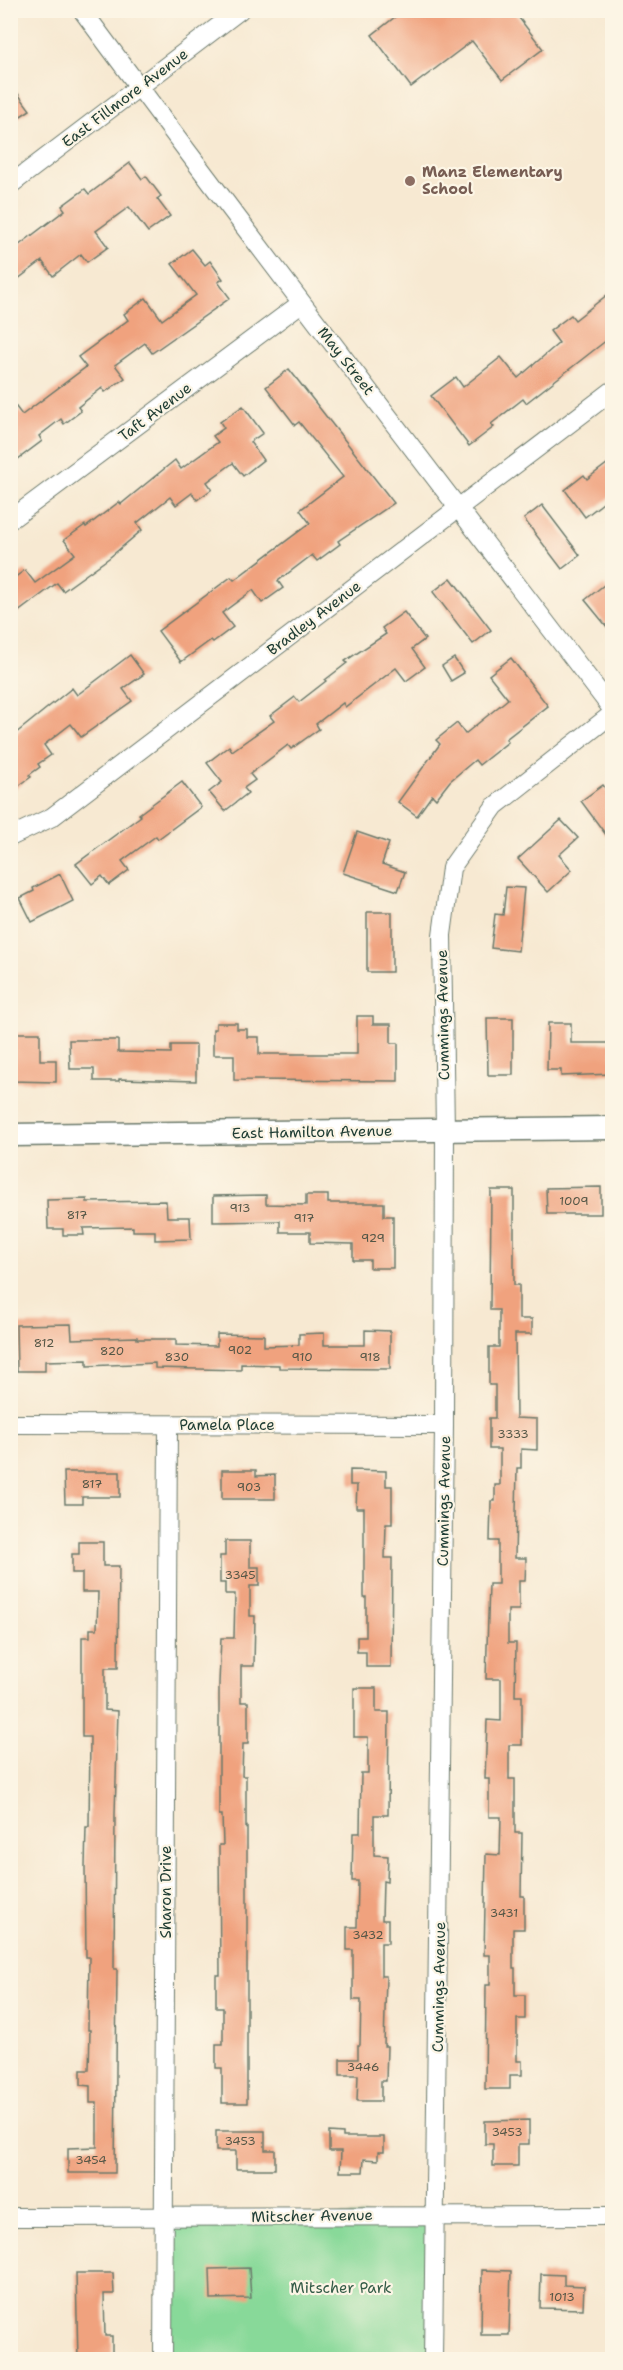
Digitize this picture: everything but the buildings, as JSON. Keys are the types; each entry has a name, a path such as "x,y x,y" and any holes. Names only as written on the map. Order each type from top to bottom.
{"street":[{"name":"May Street","path":"82,10 300,304 612,710"},
{"name":"East Fillmore Avenue","path":"10,185 240,10"},
{"name":"Taft Avenue","path":"10,520 300,304"},
{"name":"Bradley Avenue","path":"10,837 52,817 612,391"},
{"name":"Cummings Avenue","path":"433,2360 444,1425 445,1130 442,935 451,868 495,806 612,714"},
{"name":"East Hamilton Avenue","path":"10,1135 612,1128"},
{"name":"Pamela Place","path":"10,1424 444,1425"},
{"name":"Sharon Drive","path":"164,2360 168,1425"},
{"name":"Mitscher Avenue","path":"10,2217 612,2216"}],"green space":[{"name":"Mitscher Park","path":"437,2216 433,2359 163,2360 165,2218"}],"place":[{"name":"Manz Elementary School","path":"410,181"}]}
